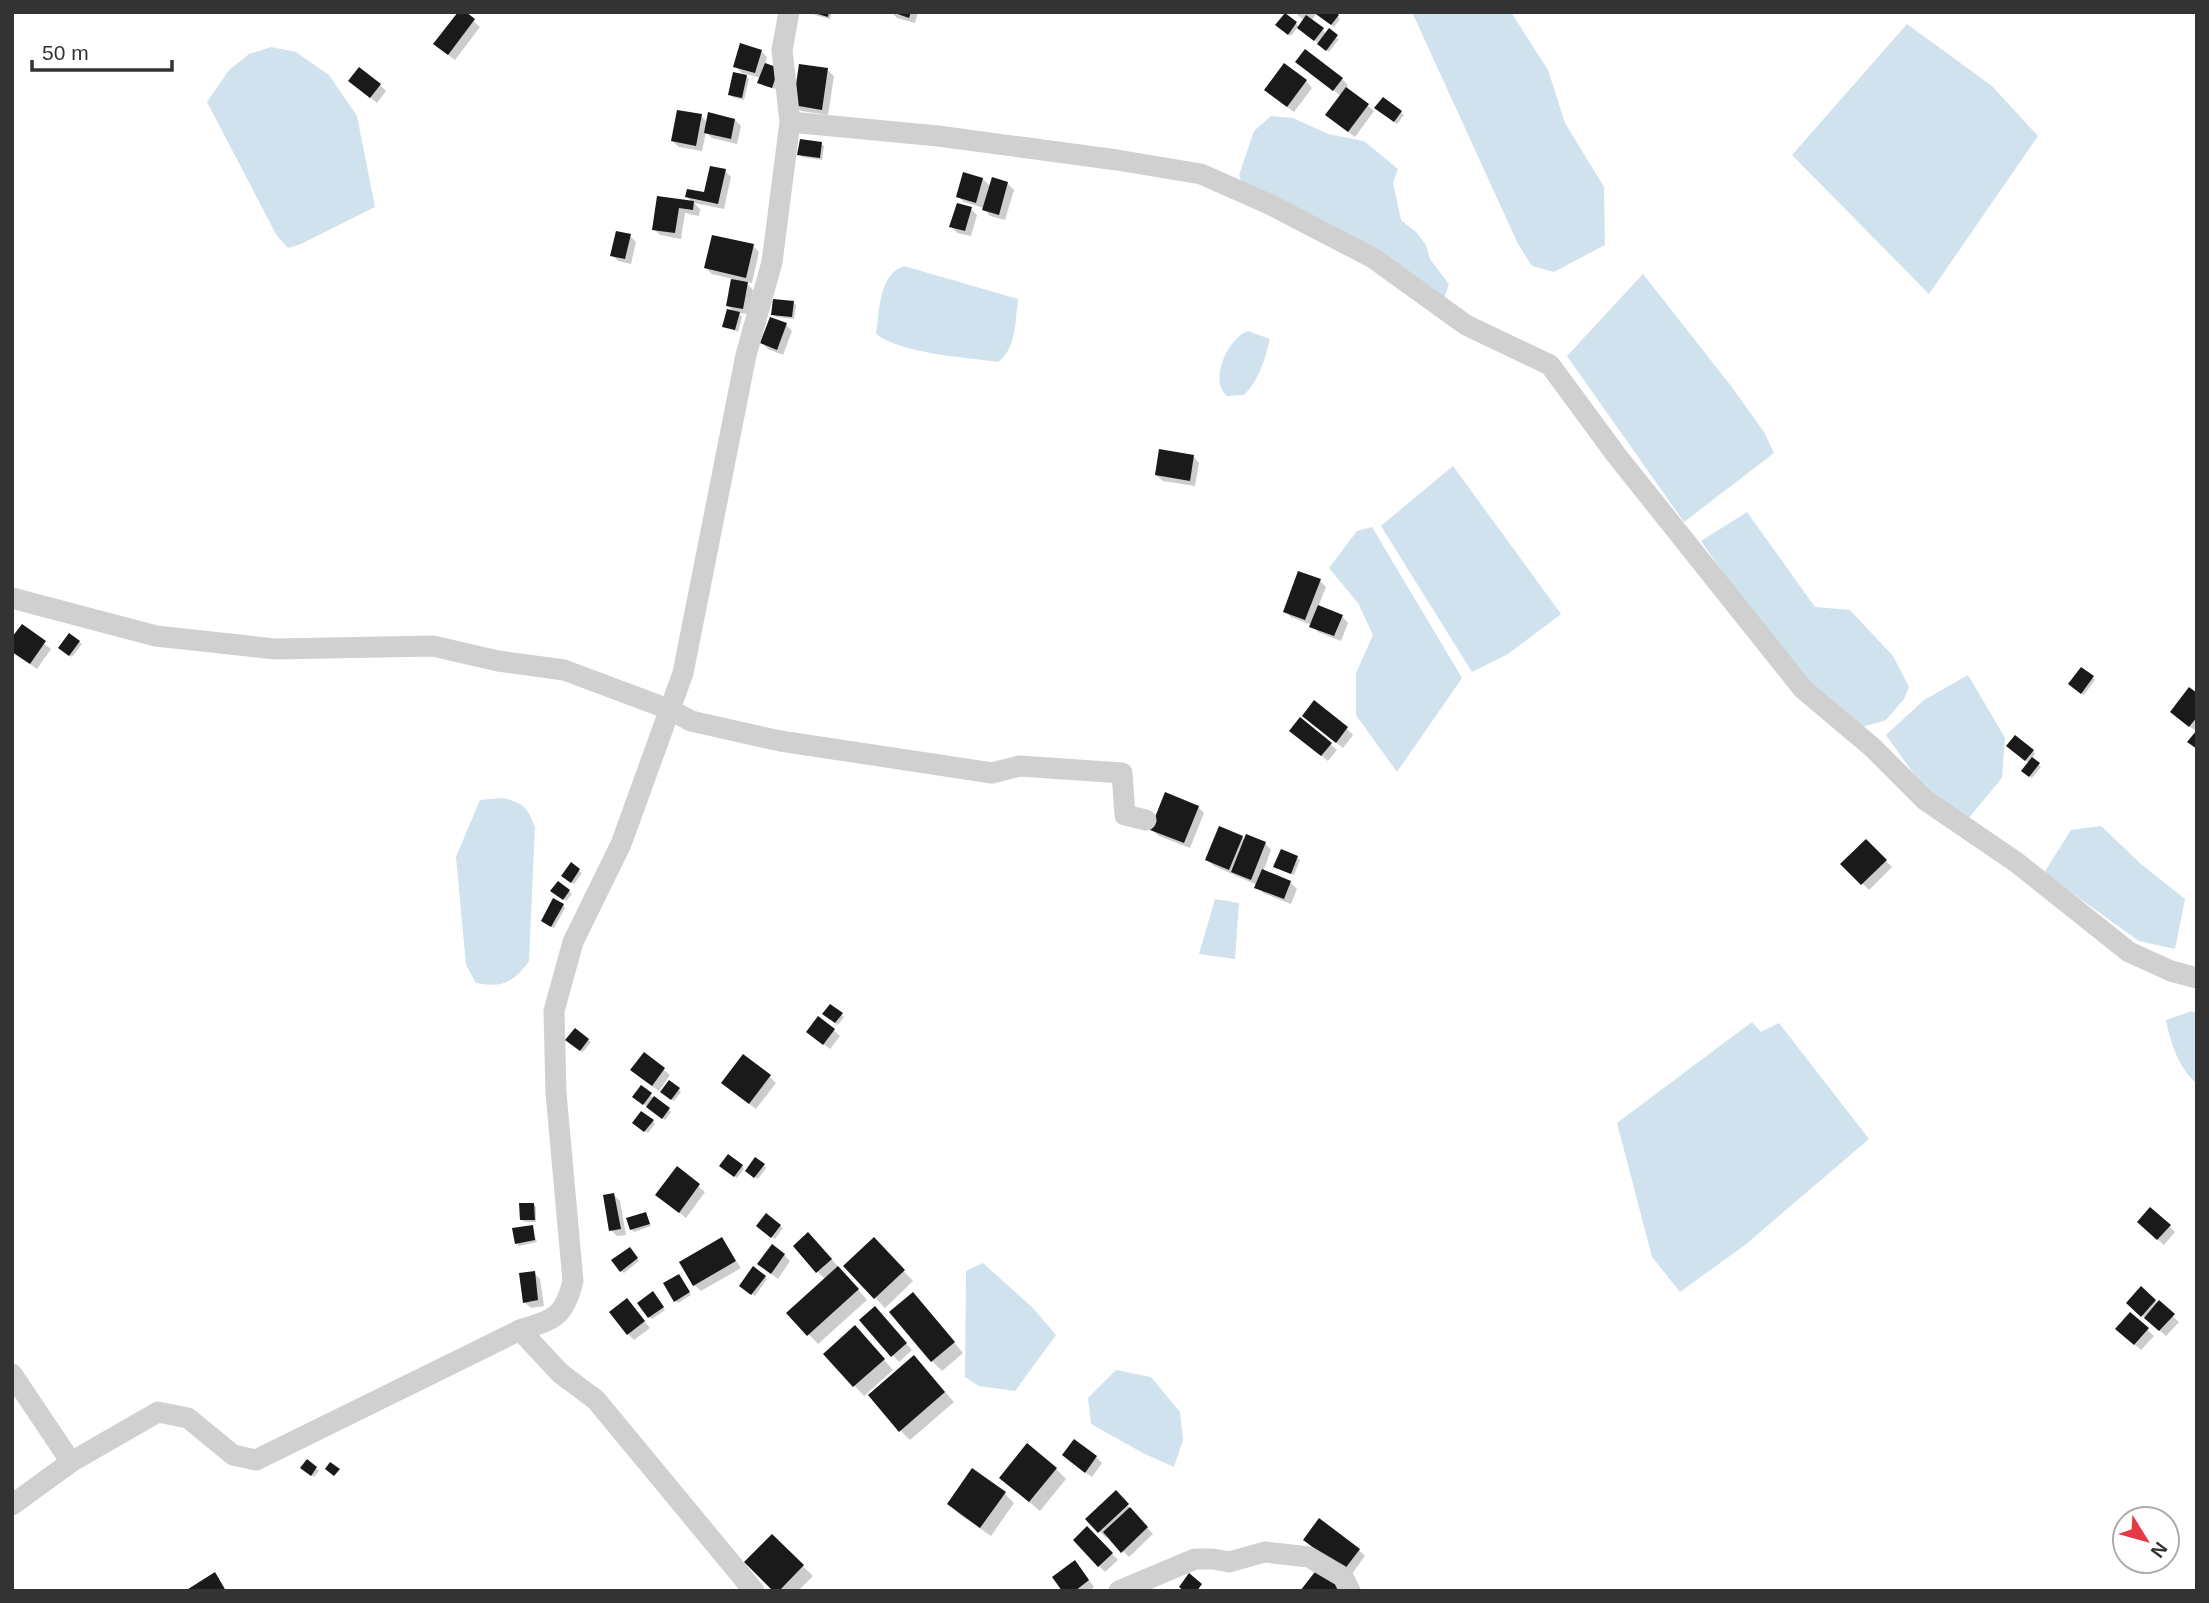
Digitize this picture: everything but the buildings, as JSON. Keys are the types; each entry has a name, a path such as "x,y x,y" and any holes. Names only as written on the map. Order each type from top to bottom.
{"street":[{"path":"12,1506 71,1462 158,1412 188,1418 233,1455 256,1460 520,1330 551,1320 567,1303 573,1281 556,1093 554,1011 573,942 621,845 683,673 746,355 772,261 790,121 782,50 789,12"},
{"path":"790,121 938,136 1201,174 1270,205 1373,258 1466,325 1550,365 1617,456 1803,689 1872,747 1924,800 2016,862 2129,952 2171,971 2197,978"},
{"path":"12,598 156,636 275,649 433,646 512,663 564,670 691,720 779,741 992,774 1020,766 1122,772 1125,815 1146,820"},
{"path":"520,1330 560,1373 596,1401 754,1591"},
{"path":"12,1374 71,1462"},
{"path":"1119,1591 1195,1559 1229,1562 1265,1552 1309,1557 1343,1577 1350,1591"}],"water":[{"path":"1412,12 1511,12 1548,70 1565,123 1604,187 1605,245 1554,272 1532,266 1518,244"},
{"path":"1907,24 1992,86 2038,136 1929,294 1792,155"},
{"path":"271,47 296,52 329,75 357,116 375,207 288,248 277,236 207,102 229,70 249,54"},
{"path":"1271,116 1293,118 1328,134 1364,141 1398,169 1393,183 1401,220 1417,233 1426,245 1430,259 1449,284 1442,304 1244,189 1239,175 1254,131"},
{"path":"904,266 1018,299 1014,334 1004,356 998,362 934,354 901,346 876,334 885,285 895,271"},
{"path":"1643,274 1731,386 1764,432 1774,453 1684,522 1567,356"},
{"path":"1248,331 1270,339 1264,362 1254,383 1244,395 1227,396 1219,380 1223,360 1234,342"},
{"path":"1453,466 1561,614 1508,654 1472,672 1381,526"},
{"path":"1747,512 1815,607 1850,610 1893,656 1909,687 1904,699 1886,720 1859,728 1797,669 1749,610 1701,541"},
{"path":"1372,527 1462,678 1397,772 1356,715 1356,673 1373,635 1358,603 1329,568 1357,531"},
{"path":"1968,675 2005,738 2002,778 1967,820 1931,798 1886,735 1924,700"},
{"path":"502,798 524,807 535,827 529,961 512,979 493,985 476,983 466,965 456,857 480,800"},
{"path":"2101,826 2141,864 2185,899 2175,949 2139,941 2044,873 2071,830"},
{"path":"1215,899 1239,903 1235,959 1199,954"},
{"path":"2192,1011 2197,1014 2197,1084 2176,1055 2166,1020"},
{"path":"1752,1022 1761,1032 1779,1023 1869,1139 1745,1245 1680,1292 1652,1257 1617,1123"},
{"path":"983,1263 1033,1308 1056,1335 1015,1391 979,1386 965,1377 966,1271"},
{"path":"1116,1370 1151,1377 1180,1412 1183,1440 1174,1467 1091,1424 1088,1398"}]}
